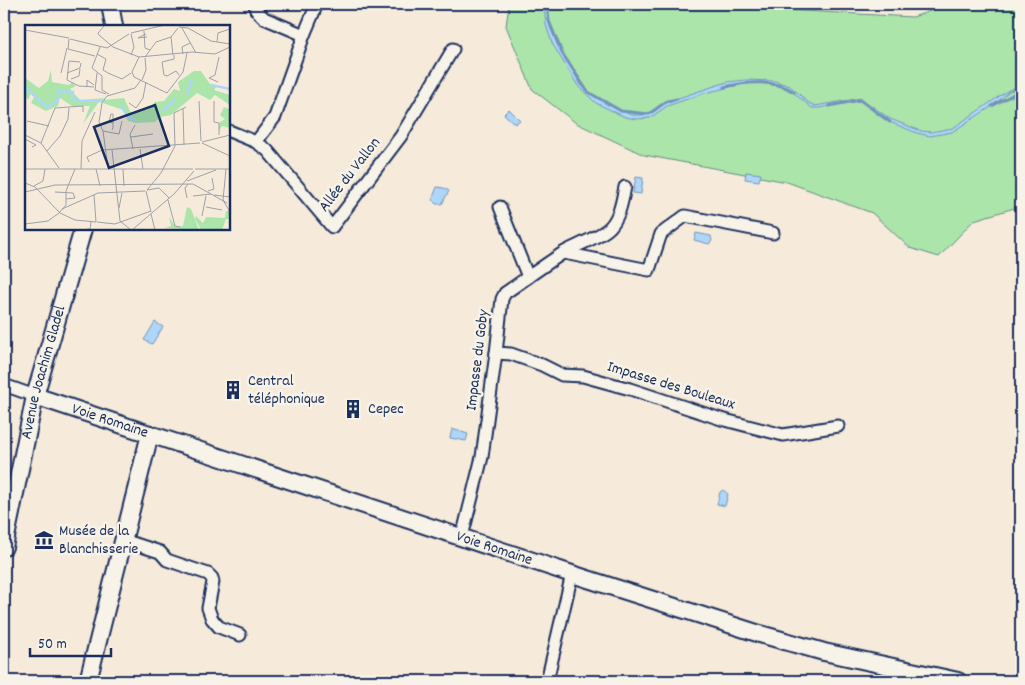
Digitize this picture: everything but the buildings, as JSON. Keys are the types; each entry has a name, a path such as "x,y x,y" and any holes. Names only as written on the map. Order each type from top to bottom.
{"street":[{"path":"110,4 114,25"},
{"path":"255,4 256,10 264,18 304,35"},
{"path":"256,142 275,118 317,4"},
{"name":"Allée du Vallon","path":"230,131 256,142 267,150 332,227 401,136 453,49"},
{"name":"Impasse du Goby","path":"462,537 482,457 502,299 505,293 564,253 609,228 617,218 622,204 624,187"},
{"path":"500,207 528,278"},
{"path":"564,253 649,270 661,234 685,216 773,233"},
{"name":"Avenue Joachim Gladel","path":"4,547 36,396 84,230"},
{"name":"Impasse des Bouleaux","path":"496,353 510,354 562,374 582,376 621,386 721,419 783,435 838,426"},
{"path":"4,385 36,396"},
{"name":"Voie Romaine","path":"36,396 572,574 824,652 958,681"},
{"path":"88,681 150,434"},
{"path":"123,540 160,552 167,560 208,574 214,582 208,608 212,619 219,627 240,634"},
{"path":"547,681 572,574"}],"green space":[{"path":"509,4 674,4 913,17 950,4 1021,4 1021,206 974,220 939,257 910,248 872,213 787,182 644,155 576,123 532,89 506,26"}],"water":[{"path":"544,4 547,4 550,27 557,44 581,85 603,102 632,115 646,115 655,111 666,102 727,82 746,80 775,81 790,86 815,106 861,98 890,119 921,131 931,132 953,128 1007,91 1021,87 1021,89 1009,91 994,105 952,132 930,136 887,121 860,100 812,108 788,88 763,83 747,83 705,93 667,106 650,118 636,119 625,117 596,103 578,86 552,43 546,25"},
{"path":"509,109 520,120 515,124 504,114"},
{"path":"746,172 761,174 759,181 745,179"},
{"path":"636,177 643,178 641,194 633,193"},
{"path":"437,187 449,191 442,204 436,204 432,200"},
{"path":"696,233 711,236 712,241 709,244 694,240"},
{"path":"155,322 163,327 152,344 144,340"},
{"path":"452,429 468,434 466,441 450,438"},
{"path":"723,490 728,494 725,506 717,504 720,492"}],"waterway":[{"path":"547,4 549,21 562,53 588,92 621,111 649,114 667,101 677,99"},
{"path":"724,87 751,83 769,83 794,92"},
{"path":"992,106 1021,90"},
{"path":"829,106 860,100 890,122"}],"place":[{"name":"Central téléphonique","path":"233,390"},
{"name":"Cepec","path":"353,409"},
{"name":"Musée de la Blanchisserie","path":"44,540"}]}
